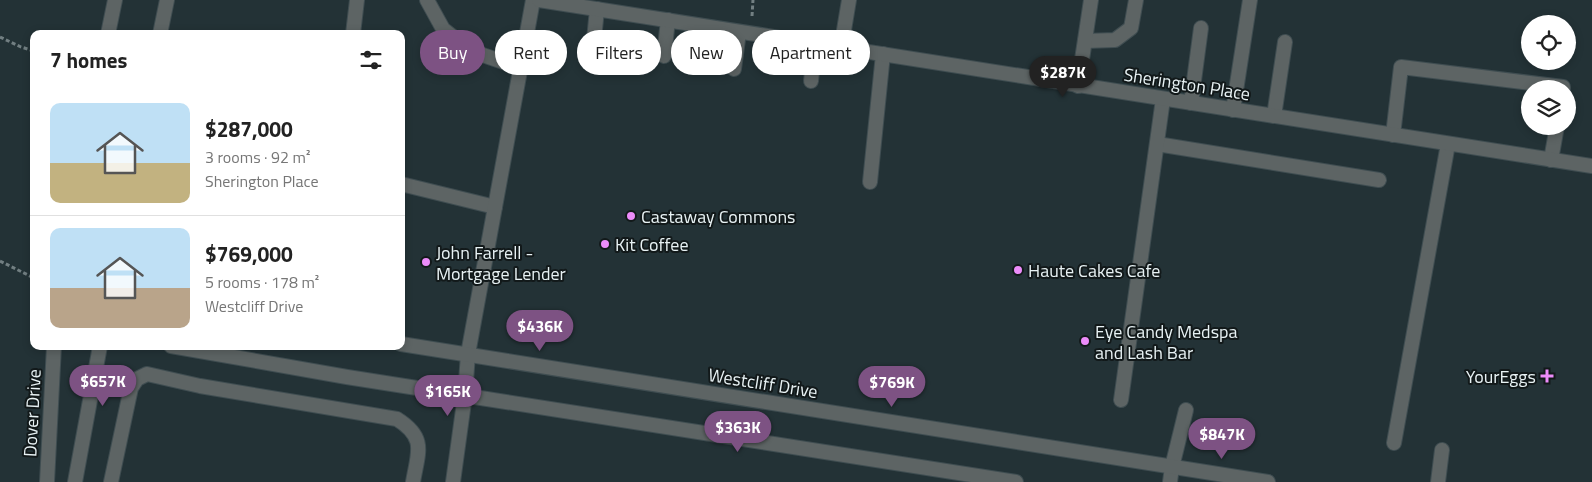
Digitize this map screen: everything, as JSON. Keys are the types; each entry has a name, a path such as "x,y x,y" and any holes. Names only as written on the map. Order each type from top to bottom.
{"street":[{"path":"109,30 115,0"},
{"path":"160,30 167,0"},
{"path":"353,30 357,0"},
{"path":"427,0 442,29 471,51 495,59"},
{"path":"528,30 533,0"},
{"name":"Sherington Place","path":"539,0 727,30"},
{"path":"845,30 849,0"},
{"path":"1078,86 1091,0"},
{"path":"1085,41 1115,40 1131,28 1136,0"},
{"path":"1234,110 1250,0"},
{"path":"595,30 597,9"},
{"path":"664,56 668,20"},
{"path":"1191,103 1201,28"},
{"path":"1274,116 1285,42"},
{"name":"Sherington Place","path":"870,52 1592,166"},
{"path":"870,182 883,54"},
{"path":"1393,135 1401,67 1521,83"},
{"path":"453,482 465,396 468,354 520,75"},
{"path":"811,81 812,75"},
{"path":"1120,400 1163,99"},
{"path":"1551,160 1555,135"},
{"path":"1157,144 1378,180"},
{"path":"1394,443 1448,144"},
{"path":"405,185 495,208"},
{"name":"Westcliff Drive","path":"405,345 1268,482"},
{"name":"Dover Drive","path":"48,482 54,350"},
{"path":"75,482 99,350"},
{"path":"195,350 465,396 1016,482"},
{"path":"111,482 131,388 137,379 147,374 200,386 397,419 413,429 418,440 413,482"},
{"path":"1170,482 1186,410"},
{"path":"1438,482 1442,450"}],"path":[{"path":"0,37 30,49"},
{"path":"0,260 30,276"}],"place":[{"name":"Castaway Commons","path":"631,216"},
{"name":"Kit Coffee","path":"605,244"},
{"name":"John Farrell - Mortgage Lender","path":"426,262"},
{"name":"Haute Cakes Cafe","path":"1018,270"},
{"name":"Eye Candy Medspa and Lash Bar","path":"1085,341"},
{"name":"YourEggs","path":"1547,376"}]}
